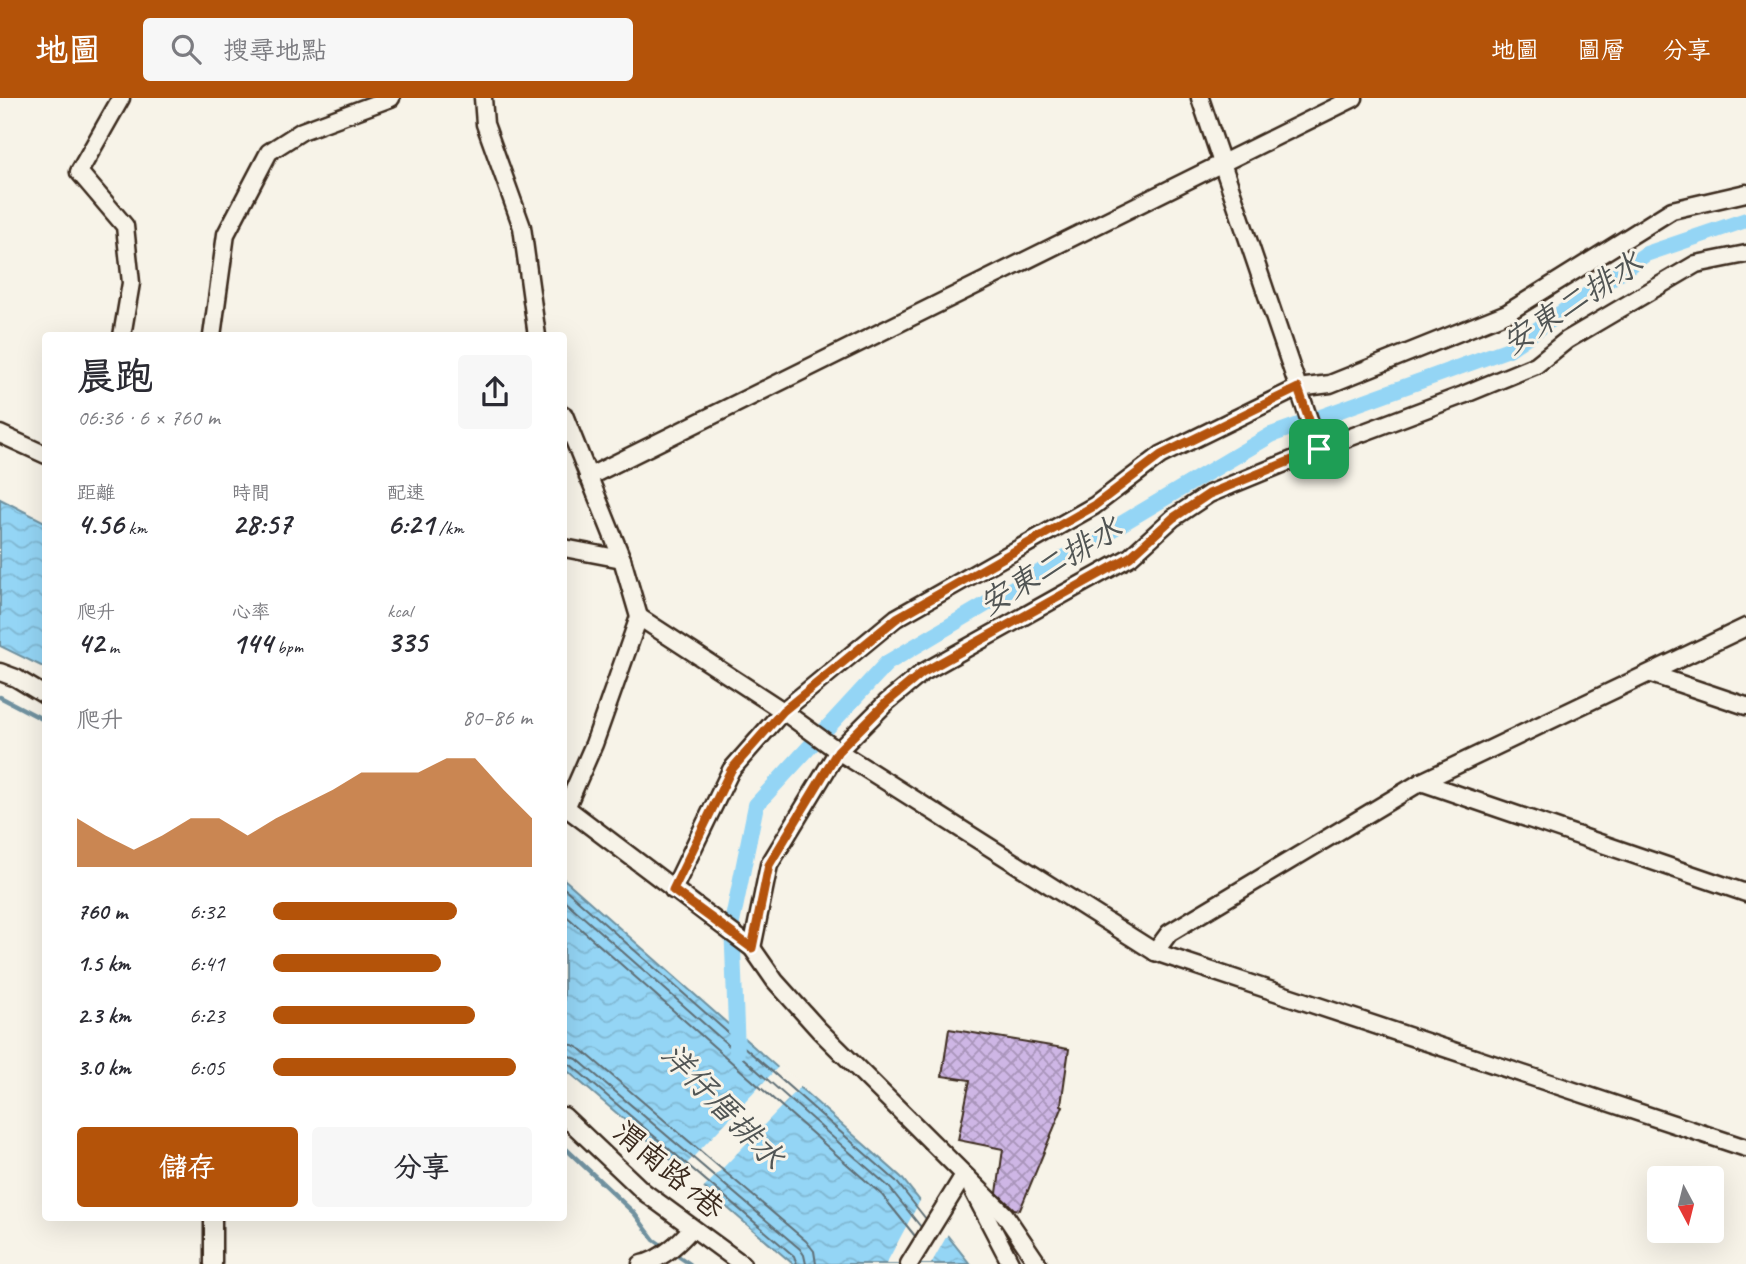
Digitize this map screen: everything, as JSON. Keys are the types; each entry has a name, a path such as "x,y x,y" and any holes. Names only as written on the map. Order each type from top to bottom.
{"street":[{"path":"121,98 79,172 125,226 131,283 123,332"},
{"path":"213,332 226,234 269,152 302,131 391,98"},
{"path":"483,98 485,124 522,226 536,332"},
{"path":"1200,98 1319,449"},
{"path":"588,477 1354,98"},
{"path":"673,890 731,770 897,618 1094,506 1161,455 1300,392 1330,384 1507,313 1672,210 1746,193"},
{"path":"752,948 769,865 833,748 922,673 1130,557 1173,518 1209,494 1536,365 1567,340 1696,264 1746,254"},
{"path":"567,423 622,559 639,617 594,744 567,802"},
{"path":"0,435 42,452"},
{"path":"567,549 622,559"},
{"path":"639,617 788,715 833,748 1155,952 1746,1148"},
{"path":"1155,952 1169,933 1421,782 1746,627"},
{"path":"0,672 42,693"},
{"path":"1651,674 1746,706"},
{"path":"1421,782 1746,893"},
{"path":"567,808 752,948 775,981 819,1030 1005,1215 1038,1264"},
{"name":"渭南路1巷","path":"567,1119 644,1192 742,1264"},
{"path":"909,1264 964,1175"},
{"path":"964,1175 1011,1264"},
{"path":"213,1264 214,1221"},
{"path":"641,1264 649,1263 682,1239 692,1228"}],"water":[{"path":"0,499 42,520 42,667 0,646"},
{"name":"洋仔厝排水","path":"567,882 901,1177 970,1264 793,1264 567,1071"}],"pier":[{"path":"780,1065 802,1085 701,1191 680,1171"},
{"path":"922,1197 949,1232 931,1264 886,1264"}],"building":[{"path":"949,1029 1069,1049 1063,1106 1020,1210 1014,1209 997,1193 1003,1149 958,1140 970,1080 942,1076"}],"waterway":[{"name":"安東二排水","path":"737,1052 732,923 756,805 887,663 1271,435 1509,349 1646,254 1746,220"},
{"path":"0,697 42,719"},
{"path":"567,1150 634,1213 654,1240 690,1264"}],"route":[{"path":"1298,388 1319,449 1209,494 1173,518 1130,557 922,673 887,702 838,751 769,865 752,948 673,890 731,770 783,711 897,618 1094,506 1161,455 1298,388"}]}
